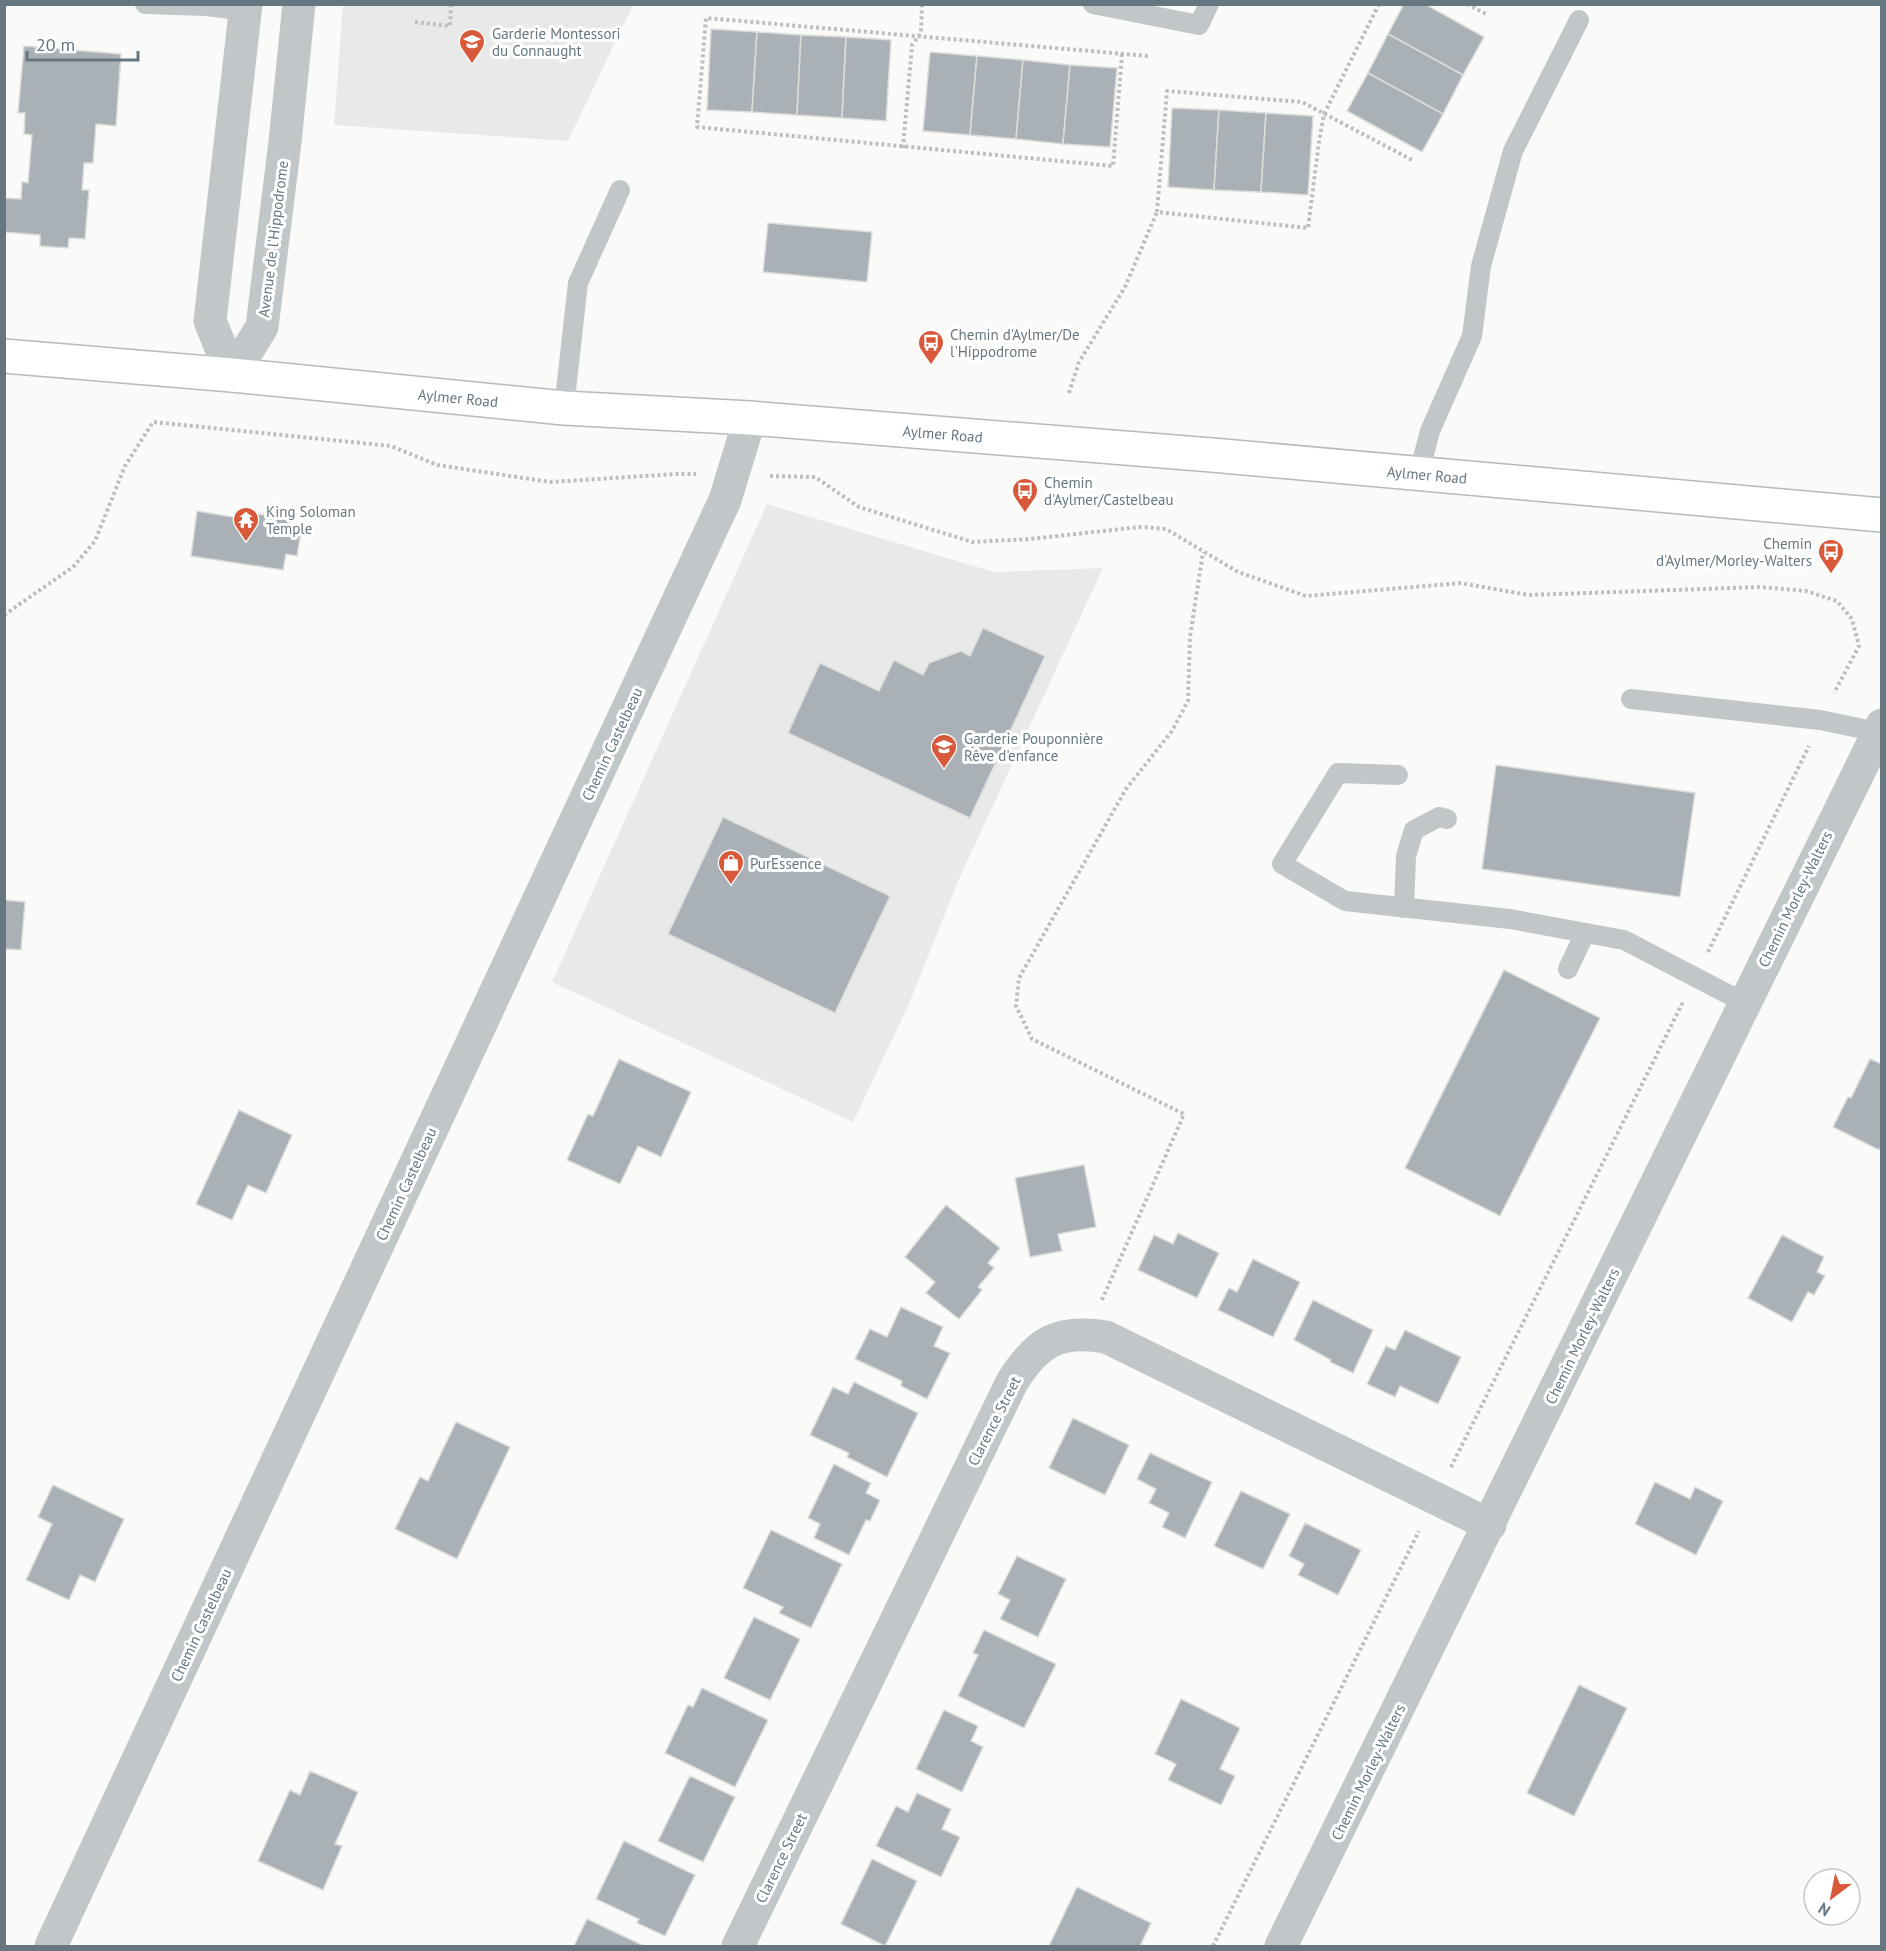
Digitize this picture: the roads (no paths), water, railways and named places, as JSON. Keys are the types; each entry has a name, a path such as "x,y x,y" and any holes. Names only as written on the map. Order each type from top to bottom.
{"main road":[{"name":"Aylmer Road","path":"4,356 232,375 564,408 750,418 1419,473 1881,515"}],"street":[{"name":"Avenue de l'Hippodrome","path":"232,375 262,327 299,4"},
{"path":"232,375 210,321 246,8"},
{"name":"Chemin Castelbeau","path":"51,1947 720,510 750,418"},
{"name":"Chemin Morley-Walters","path":"1281,1947 1880,728"},
{"name":"Clarence Street","path":"738,1947 1012,1382 1034,1351 1071,1334 1106,1337 1490,1525"}],"lane":[{"path":"145,4 246,8"},
{"path":"1093,4 1199,25 1209,4"},
{"path":"1419,473 1430,431 1472,336 1481,266 1513,151 1579,20"},
{"path":"564,408 578,283 620,190"},
{"path":"1630,699 1880,728"},
{"path":"1398,775 1338,773 1282,864 1345,901 1510,919 1624,940 1745,1003"},
{"path":"1404,908 1406,856 1414,830 1439,817 1447,819"},
{"path":"1568,969 1585,933"}],"place":[{"name":"Garderie Montessori du Connaught","path":"472,65"},
{"name":"Chemin d'Aylmer/De l'Hippodrome","path":"931,366"},
{"name":"Chemin d'Aylmer/Castelbeau","path":"1025,514"},
{"name":"King Soloman Temple","path":"246,543"},
{"name":"Chemin d'Aylmer/Morley-Walters","path":"1831,575"},
{"name":"Garderie Pouponnière Rêve d'enfance","path":"944,770"},
{"name":"PurEssence","path":"731,886"}]}
